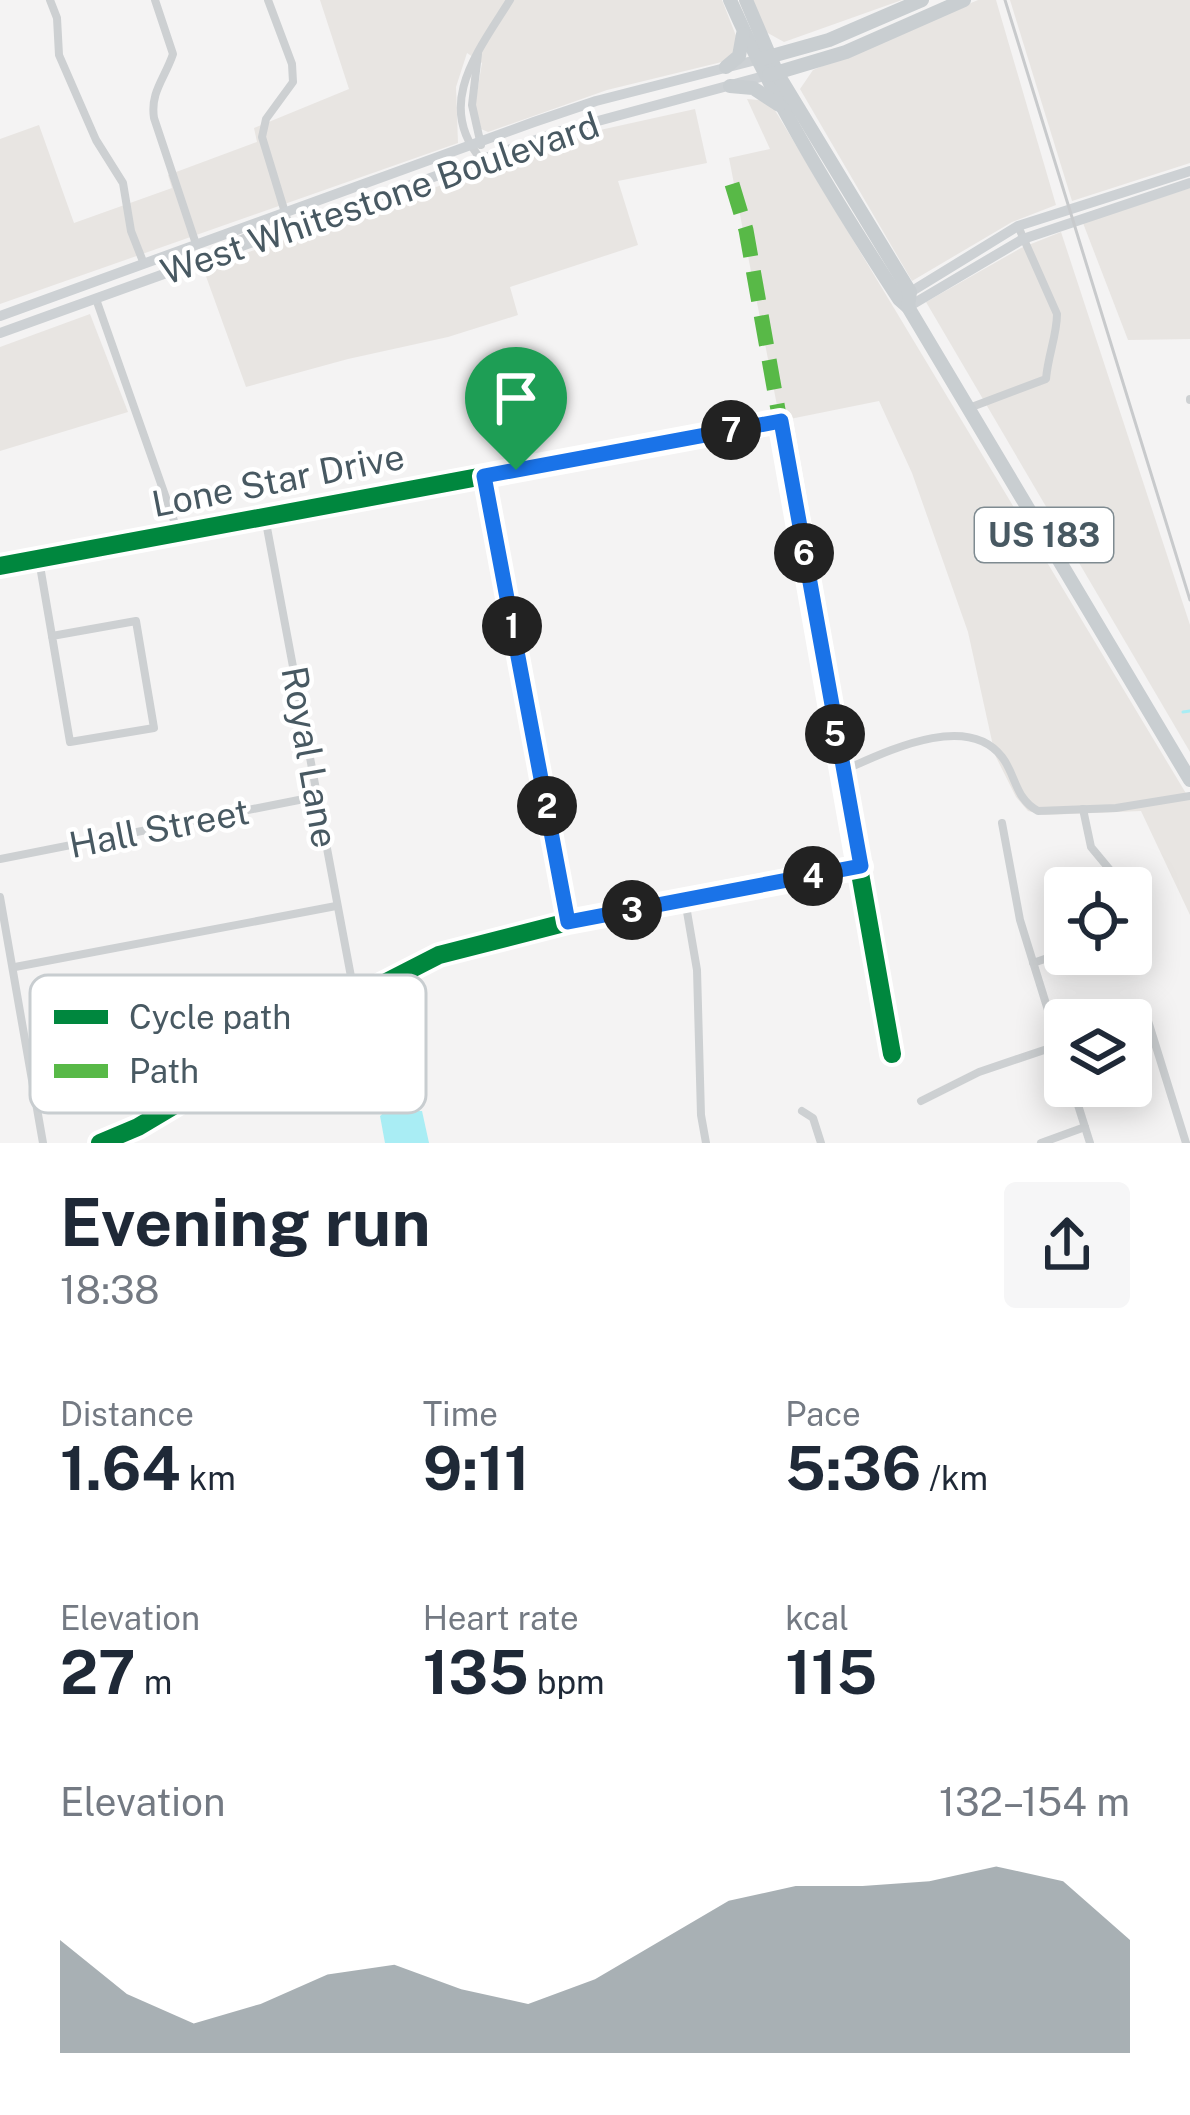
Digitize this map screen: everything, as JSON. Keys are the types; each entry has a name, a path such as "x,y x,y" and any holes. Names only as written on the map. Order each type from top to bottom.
{"main road":[{"name":"US 183","path":"730,0 748,22"},
{"name":"US 183","path":"746,0 748,22 771,75 1190,780"},
{"path":"763,59 813,46 922,0"},
{"path":"771,75 926,19 964,0"},
{"path":"726,68 739,56 748,22 777,44 813,46"},
{"name":"West Whitestone Boulevard","path":"0,316 596,101 763,59"},
{"path":"730,86 754,88 790,108 811,63"},
{"name":"West Whitestone Boulevard","path":"0,333 595,120 771,75"},
{"path":"906,299 1020,232 1190,171"},
{"path":"338,212 339,200 368,189 386,175"},
{"path":"1020,232 1190,183"},
{"path":"96,299 98,287 162,263 168,255"},
{"path":"14,328 19,319 81,296 87,284"}],"street":[{"path":"50,0 57,18 59,55 96,140 123,182 131,231 144,264"},
{"path":"155,0 173,54 155,88 154,118 196,244"},
{"path":"230,249 237,241 287,219 262,137 266,119 293,82 292,64 268,0"},
{"path":"481,159 475,143 472,97 478,52 510,0"},
{"path":"968,408 1046,379 1048,344 1057,314 1020,232"},
{"path":"96,299 178,532"},
{"name":"Lone Star Drive","path":"0,566 781,421 842,771"},
{"path":"484,476 568,922"},
{"name":"Royal Lane","path":"265,517 350,975"},
{"path":"39,560 70,742 154,728 136,621 52,636"},
{"path":"892,1054 842,771 912,741 961,738 996,750 1030,807 1046,812 1190,796"},
{"name":"Hall Street","path":"0,860 319,796"},
{"path":"1083,809 1091,847 1108,867"},
{"path":"1002,823 1013,895 1044,999"},
{"path":"400,975 440,955 568,922 861,866"},
{"path":"0,897 30,1061"},
{"path":"685,900 697,970 706,1143"},
{"path":"15,967 336,906"},
{"path":"1033,963 1044,959"},
{"path":"1152,1034 1186,1143"},
{"path":"921,1101 979,1072 1044,1050"},
{"path":"1079,1107 1090,1143"},
{"path":"802,1111 813,1118 821,1143"},
{"path":"38,1113 43,1143"},
{"path":"100,1143 162,1113"},
{"path":"1041,1143 1085,1127"}],"shaded area":[{"path":"320,0 722,0 738,41 730,60 607,90 488,132 481,129 475,105 482,63 467,53 456,87 458,143 0,304 0,139 39,125 74,223 172,188 168,175 257,142 254,128 349,89"},
{"path":"753,0 902,0 784,42 766,32"},
{"path":"978,0 996,0 1056,205 1012,222 912,281 800,89 813,70"},
{"path":"1010,0 1190,0 1190,163 1072,201"},
{"path":"747,99 768,101 776,112 1190,800 1190,915 1141,811 1045,815 1028,811 1016,797 995,755 968,632 912,473 879,401 780,421 729,158 770,149"},
{"path":"695,109 707,163 618,181 638,245 510,287 518,315 246,387 203,268 600,130"},
{"path":"1190,188 1190,339 1128,340 1083,223"},
{"path":"1061,232 1190,625 1190,752 926,302 1021,248"},
{"path":"90,314 128,412 0,451 0,347"}],"water":[{"path":"422,1113 429,1143 385,1143 380,1116"}],"waterway":[{"path":"1183,712 1190,711"}],"railway":[{"path":"1005,0 1190,600"}],"marked path":[{"path":"732,184 746,230 780,421"}],"cycle path":[{"path":"0,566 780,421 892,1054"},
{"path":"400,975 439,955 568,922 861,867"},
{"path":"100,1143 162,1113"}],"route":[{"path":"781,421 861,866 568,922 484,476 516,470 781,421"}]}
